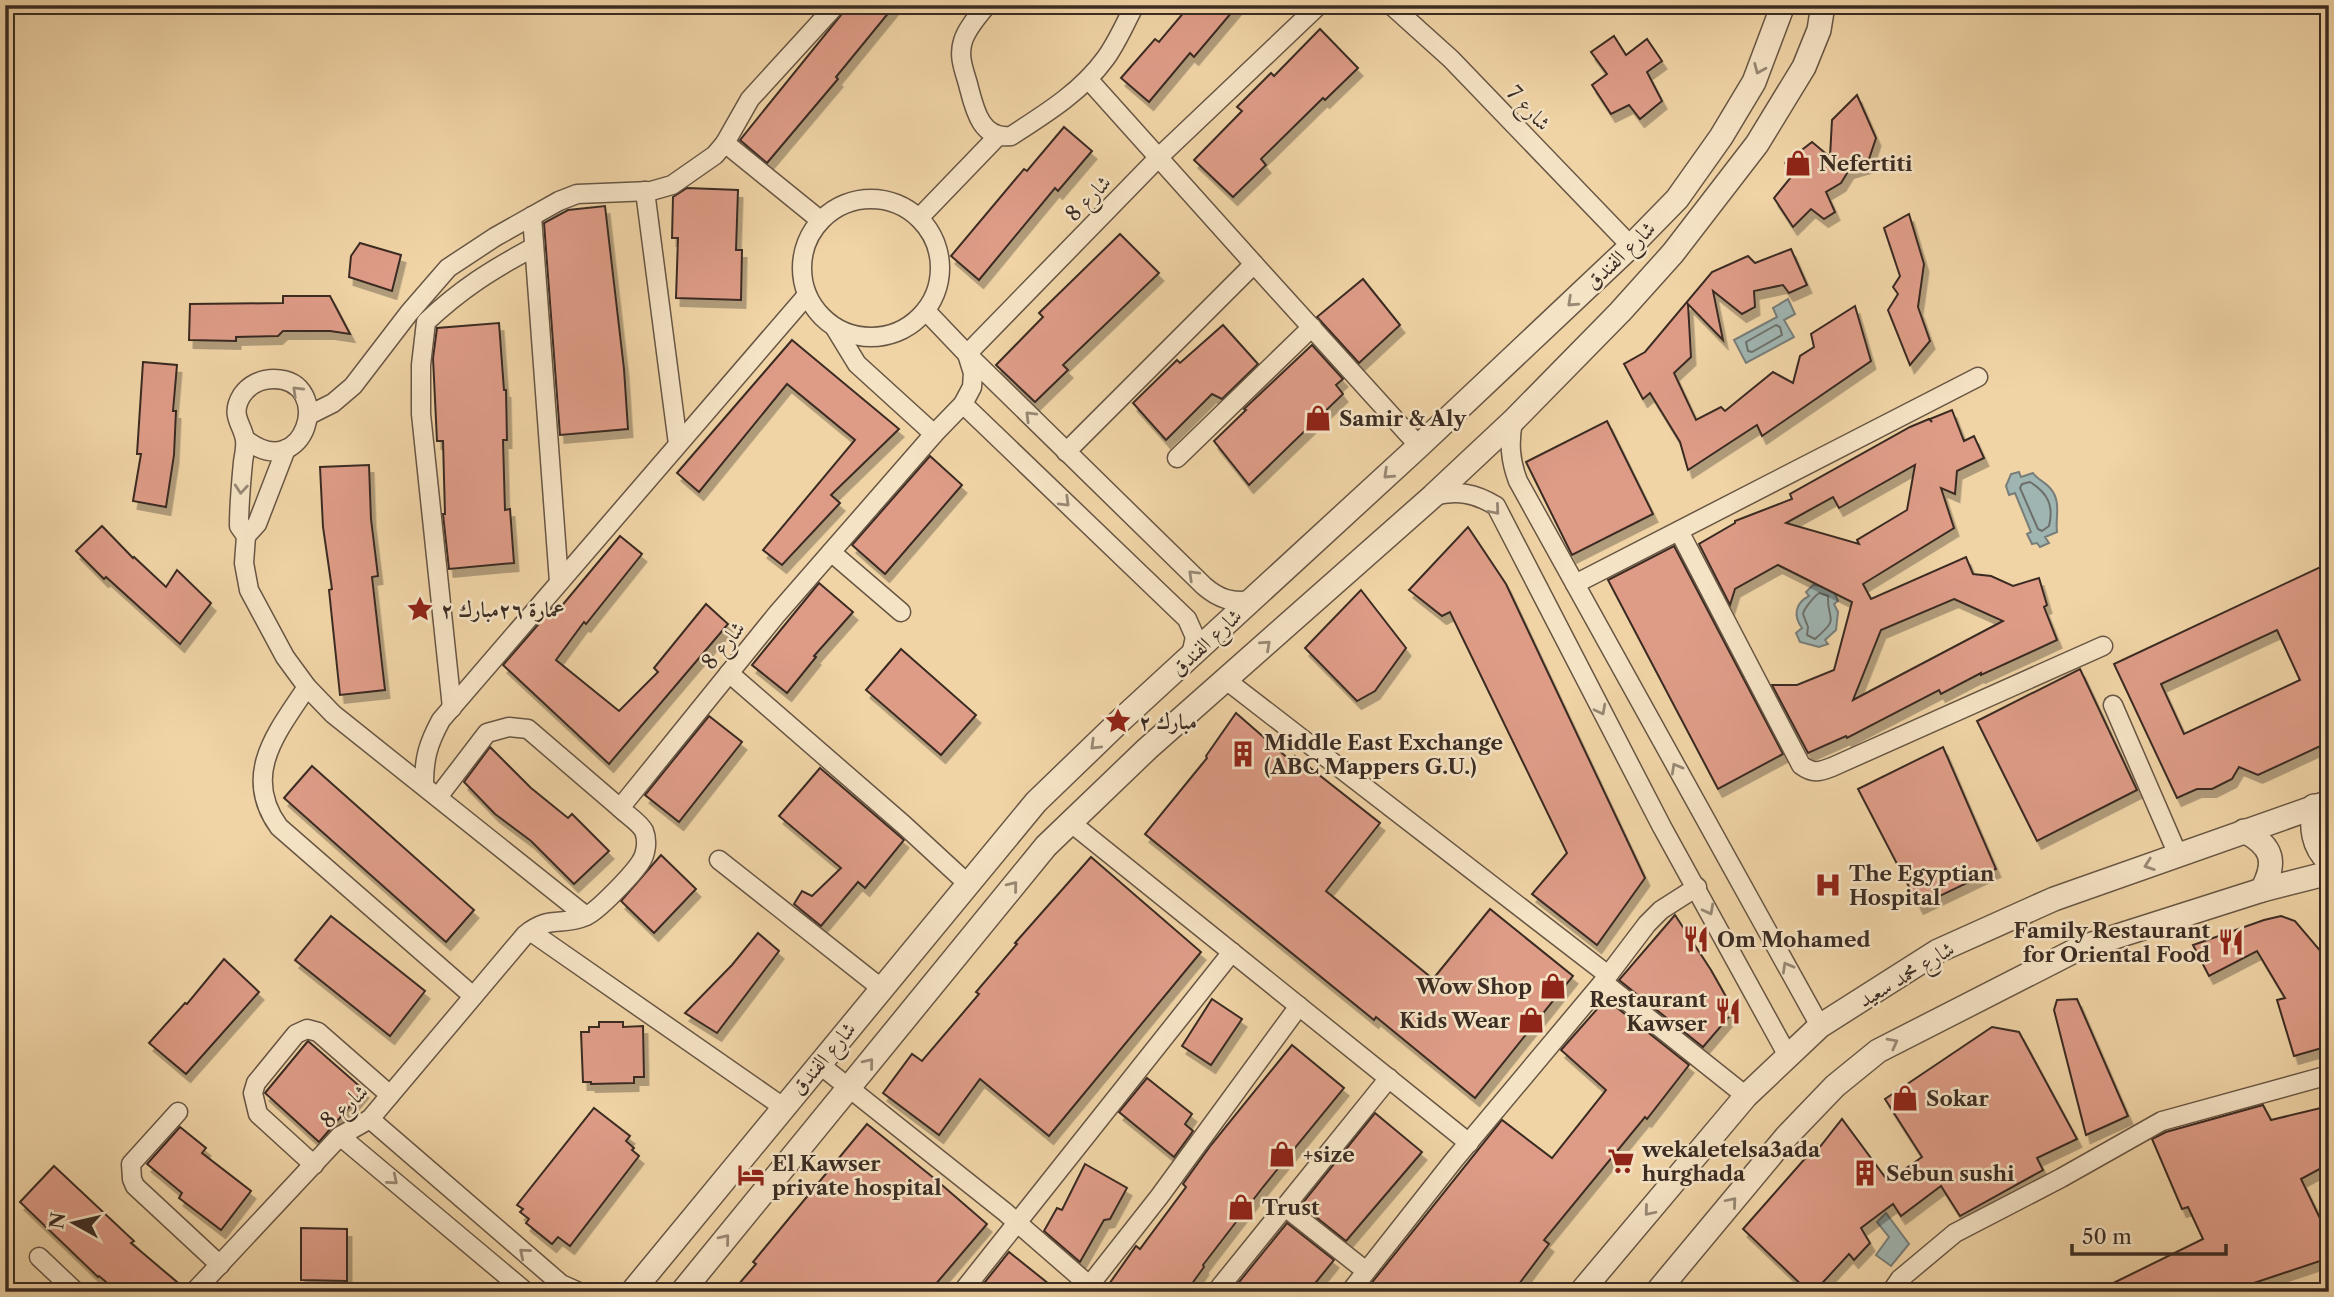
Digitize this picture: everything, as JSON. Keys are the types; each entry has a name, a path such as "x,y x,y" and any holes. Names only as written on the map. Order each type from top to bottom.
{"street":[{"path":"309,415 333,403 353,386 408,313 448,268 559,201 577,194 645,191 672,185 715,155 725,143 750,99 836,5"},
{"path":"980,8 967,31 960,55 978,118 984,127 998,136 1011,136 1057,106 1088,79 1106,58 1135,5"},
{"name":"شارع 8","path":"621,808 729,673 831,552 963,404 972,387 973,373 967,354 1160,156 1319,5"},
{"name":"شارع 7","path":"1391,5 1451,59 1631,246"},
{"name":"شارع الفندق","path":"630,1290 1036,802 1121,720 1419,446 1631,246 1677,199 1721,137 1754,82 1783,5"},
{"name":"شارع الفندق","path":"682,1292 1046,846 1147,749 1433,496 1513,421 1620,312 1717,199 1757,144 1804,67 1819,30 1823,5"},
{"path":"1088,79 1419,446"},
{"path":"919,218 998,136"},
{"path":"725,143 820,220"},
{"path":"645,191 678,444"},
{"path":"861,198 885,199 907,207 919,218 937,243 941,267 937,290 926,311 904,329 875,338 855,336 835,328 818,314 807,295 801,269 806,243 820,220 838,205 861,198"},
{"path":"531,216 559,582"},
{"path":"452,708 421,414 421,365 425,322 484,274 534,247"},
{"path":"1066,453 1254,264"},
{"path":"431,791 424,761 431,738 452,708 807,295"},
{"path":"926,311 1066,453 1214,595 1226,600 1252,600"},
{"path":"1177,458 1312,327"},
{"path":"835,328 856,364 933,435"},
{"path":"1575,584 1978,377"},
{"path":"278,379 293,384 306,399 309,415 307,428 300,439 286,449 271,452 257,448 245,439 238,426 237,407 242,395 258,382 278,379"},
{"path":"963,404 1187,619 1195,636 1191,656"},
{"path":"1513,421 1509,441 1518,481 1820,1026"},
{"path":"245,439 239,526 246,536"},
{"path":"286,449 257,524 246,536 244,563 249,590 285,657 307,687 334,715 586,916"},
{"path":"1433,496 1449,492 1466,493 1482,497 1496,506 1662,827 1788,1056"},
{"path":"1679,531 1801,765 1809,771 1819,772 1832,767 2104,646"},
{"path":"831,552 901,612"},
{"path":"729,673 968,884"},
{"path":"1226,680 1605,979 1746,1096"},
{"path":"307,687 275,735 267,755 262,795 268,812 279,827 473,996"},
{"path":"2113,705 2178,855"},
{"path":"1121,720 1147,749"},
{"path":"431,791 487,733 509,727 528,730 621,808 643,831 646,847 641,862 599,907 586,916 565,922 543,923 530,931 783,1107"},
{"path":"2321,804 2312,825 2315,843 2329,862"},
{"name":"شارع محمد سعيد","path":"1587,1288 1746,1096 1820,1026 1938,951 2053,898 2321,804"},
{"path":"1070,822 1469,1143"},
{"path":"2245,831 2260,840 2270,855 2271,874 2262,890"},
{"path":"719,860 881,988"},
{"path":"1657,1292 1786,1137 1835,1086 1878,1051 2080,948 2262,890 2329,873"},
{"path":"1350,1292 1647,924 1661,910 1697,887"},
{"name":"شارع 8","path":"194,1292 340,1136 370,1119 530,931"},
{"path":"962,1292 1232,952"},
{"path":"819,1064 1018,1224 1093,1289 1299,1006"},
{"path":"314,1165 265,1122 254,1104 256,1083 296,1034 307,1030 318,1032 390,1095"},
{"path":"1891,1292 1900,1279 1955,1233 2162,1121 2329,1075"},
{"path":"1216,1292 1389,1078"},
{"path":"178,1112 131,1164 132,1179 135,1186 220,1265"},
{"path":"370,1119 561,1284 579,1292"},
{"path":"340,1136 526,1292"},
{"path":"1284,1207 1366,1271"},
{"path":"39,1257 76,1292"}],"water":[{"path":"1788,299 1795,314 1784,320 1794,337 1746,363 1734,340 1777,317 1773,308"},
{"path":"2019,472 2021,477 2033,473 2050,488 2056,498 2057,532 2045,537 2049,543 2040,547 2037,543 2032,544 2027,534 2031,532 2015,493 2009,495 2006,486 2011,474"},
{"path":"1813,585 1832,587 1838,601 1834,604 1838,612 1836,630 1825,640 1828,644 1819,647 1800,642 1796,633 1802,628 1797,619 1798,606 1809,596 1806,592"},
{"path":"1886,1213 1909,1244 1891,1266 1876,1255 1889,1237 1877,1222"}],"building":[{"path":"849,5 895,5 836,77 838,79 767,163 740,140"},
{"path":"1190,5 1238,5 1194,57 1190,53 1149,102 1121,78 1155,39 1159,42"},
{"path":"1320,29 1358,68 1261,159 1266,165 1233,197 1194,160 1242,111 1237,107 1271,73 1274,76"},
{"path":"1614,36 1626,55 1647,39 1662,61 1647,72 1662,101 1640,119 1629,105 1611,114 1592,85 1607,74 1591,52"},
{"path":"1857,95 1876,138 1867,165 1849,170 1841,183 1826,192 1835,212 1824,219 1811,209 1793,227 1774,198 1792,176 1785,163 1812,142 1830,157 1832,120"},
{"path":"1064,127 1092,151 1058,191 1055,188 979,280 951,256 1024,169 1027,171"},
{"path":"687,188 738,190 736,250 742,250 741,300 676,298 678,238 672,238 673,197"},
{"path":"605,206 624,369 628,429 560,435 544,223 568,210"},
{"path":"1909,214 1924,264 1918,307 1930,341 1910,365 1888,310 1898,294 1893,287 1900,276 1884,228"},
{"path":"1120,234 1159,273 1063,365 1068,370 1035,402 996,365 1043,317 1039,313"},
{"path":"360,243 401,255 392,291 349,277 351,256"},
{"path":"1791,249 1807,285 1789,293 1783,285 1754,291 1755,307 1742,314 1713,291 1723,340 1688,304 1691,357 1674,373 1696,420 1721,407 1725,411 1773,372 1793,383 1800,356 1814,347 1811,334 1855,306 1871,361 1762,436 1757,425 1688,470 1680,442 1650,393 1643,399 1624,364 1645,352 1712,272 1748,256 1755,263"},
{"path":"1363,279 1400,325 1359,363 1317,317"},
{"path":"283,296 330,296 350,334 330,331 283,331 278,336 236,337 236,341 189,340 190,304 283,303"},
{"path":"499,323 506,390 507,440 503,440 505,510 510,509 514,563 449,569 443,514 443,441 437,441 433,358 437,328"},
{"path":"1223,325 1258,364 1222,399 1212,394 1166,440 1133,403 1177,360 1180,363"},
{"path":"792,340 899,429 831,495 840,503 782,565 763,550 855,440 787,384 699,492 677,473"},
{"path":"1312,345 1343,379 1336,385 1343,394 1249,485 1214,441"},
{"path":"143,362 177,365 173,411 176,411 174,455 166,507 133,501 141,454 137,454"},
{"path":"1952,410 1964,441 1974,436 1984,458 1957,471 1955,494 1941,488 1954,528 1863,584 1871,599 1966,557 1973,574 1991,576 2013,586 2039,578 2047,605 2044,607 2057,640 1981,673 1941,694 1939,690 1847,738 1846,736 1808,753 1772,685 1797,685 1834,670 1852,602 1778,565 1735,589 1730,605 1699,544 1735,521 1792,499 1790,494 1910,427 1929,419 1932,422 1930,419","holes":["1915,465 1907,510 1857,540 1859,544 1786,523 1833,497 1839,508","1954,599 2003,621 1853,700 1881,630"]},
{"path":"1607,421 1653,514 1572,555 1526,462"},
{"path":"930,456 962,485 885,574 852,545"},
{"path":"369,465 371,519 378,576 372,577 385,690 340,695 329,590 332,589 323,527 320,467"},
{"path":"102,526 166,587 177,570 211,603 180,644 106,577 104,579 76,551"},
{"path":"1468,527 1506,584 1645,878 1597,945 1532,894 1567,853 1450,612 1442,616 1409,590"},
{"path":"620,536 642,554 586,624 584,622 556,660 619,711 658,672 654,668 706,604 728,624 609,764 503,665 556,604 560,608"},
{"path":"1674,546 1783,754 1718,789 1608,580"},
{"path":"2329,563 2329,742 2258,775 2239,767 2232,779 2212,789 2197,789 2177,798 2114,664","holes":["2277,630 2300,680 2184,734 2161,684"]},
{"path":"819,583 853,612 814,656 816,657 787,693 752,665"},
{"path":"1361,590 1406,648 1375,691 1357,701 1305,648"},
{"path":"901,649 976,715 941,755 866,690"},
{"path":"2080,669 2137,790 2037,841 1977,721"},
{"path":"1236,713 1291,761 1295,756 1380,823 1326,891 1433,979 1490,909 1573,976 1475,1098 1376,1017 1374,1020 1145,834 1207,758"},
{"path":"709,716 742,742 679,822 645,795"},
{"path":"490,747 531,788 568,818 572,814 609,851 574,884 531,841 495,814 464,782"},
{"path":"1943,747 1996,869 1919,906 1858,789"},
{"path":"312,766 474,910 446,942 284,798"},
{"path":"820,768 904,840 865,888 858,882 821,926 794,904 802,891 812,896 841,868 779,816"},
{"path":"661,855 696,889 654,933 621,901"},
{"path":"1091,857 1201,952 1049,1136 980,1079 939,1135 883,1093 912,1054 922,1061 979,994 976,992 1017,944 1015,943"},
{"path":"1675,915 1734,1011 1703,1047 1619,980"},
{"path":"331,916 425,991 390,1036 295,960"},
{"path":"2281,916 2295,921 2329,961 2329,1046 2294,1056 2277,1000 2285,998 2257,951 2209,976 2193,945"},
{"path":"758,933 779,951 717,1033 685,1013 732,965"},
{"path":"224,959 259,992 186,1074 149,1043 185,1003 187,1004"},
{"path":"1212,999 1242,1019 1211,1065 1182,1046"},
{"path":"1606,999 1689,1065 1647,1119 1645,1117 1544,1240 1549,1244 1513,1292 1377,1292 1370,1285 1502,1120 1552,1158 1606,1090 1561,1050"},
{"path":"2077,999 2128,1116 2086,1135 2054,1010 2057,1000"},
{"path":"599,1022 623,1022 623,1027 643,1026 644,1077 634,1077 634,1083 583,1082 581,1032 589,1032 589,1027 599,1027"},
{"path":"1992,1027 2019,1032 2077,1139 2037,1158 2043,1170 1960,1216 1941,1186 1901,1216 1893,1204 1861,1228 1870,1243 1854,1260 1849,1254 1814,1292 1809,1292 1743,1229 1817,1145 1819,1148 1842,1119 1888,1181 1922,1157 1885,1099"},
{"path":"308,1041 364,1090 319,1142 265,1093"},
{"path":"1292,1045 1344,1088 1263,1187 1203,1265 1186,1292 1108,1292 1107,1287 1136,1246 1140,1249 1186,1187 1183,1184 1211,1145"},
{"path":"1147,1078 1192,1114 1185,1124 1193,1131 1174,1157 1119,1112"},
{"path":"2263,1105 2271,1120 2329,1106 2329,1164 2301,1179 2329,1237 2329,1258 2227,1292 2095,1292 2203,1239 2188,1207 2182,1209 2152,1139 2166,1132"},
{"path":"594,1108 630,1136 626,1141 639,1156 570,1246 558,1237 552,1244 526,1223 529,1219 520,1212 523,1209 517,1205"},
{"path":"1375,1113 1422,1152 1346,1241 1301,1205"},
{"path":"867,1124 987,1224 929,1292 732,1292 756,1264 753,1262"},
{"path":"180,1127 206,1148 202,1153 251,1191 221,1230 179,1198 182,1193 147,1164"},
{"path":"1085,1164 1127,1188 1110,1219 1104,1220 1080,1262 1044,1231 1057,1208 1062,1210"},
{"path":"54,1166 134,1241 131,1243 177,1282 169,1292 118,1292 98,1277 20,1202"},
{"path":"1287,1223 1334,1260 1308,1292 1231,1292"},
{"path":"301,1228 347,1229 347,1281 301,1280"},
{"path":"1009,1252 1059,1292 977,1292"}],"place":[{"name":"Nefertiti","path":"1798,163"},
{"name":"Samir & Aly","path":"1318,418"},
{"name":"عمارة ٢٦مبارك ٢","path":"420,609"},
{"name":"مبارك ٢","path":"1118,721"},
{"name":"Middle East Exchange (ABC Mappers G.U.)","path":"1243,754"},
{"name":"The Egyptian Hospital","path":"1828,885"},
{"name":"Om Mohamed","path":"1696,939"},
{"name":"Family Restaurant for Oriental Food","path":"2231,942"},
{"name":"Wow Shop","path":"1553,986"},
{"name":"Restaurant Kawser","path":"1728,1011"},
{"name":"Kids Wear","path":"1531,1020"},
{"name":"Sokar","path":"1905,1098"},
{"name":"+size","path":"1282,1154"},
{"name":"wekaletelsa3ada hurghada","path":"1621,1161"},
{"name":"Sebun sushi","path":"1865,1173"},
{"name":"El Kawser private hospital","path":"751,1175"},
{"name":"Trust","path":"1241,1207"}]}
